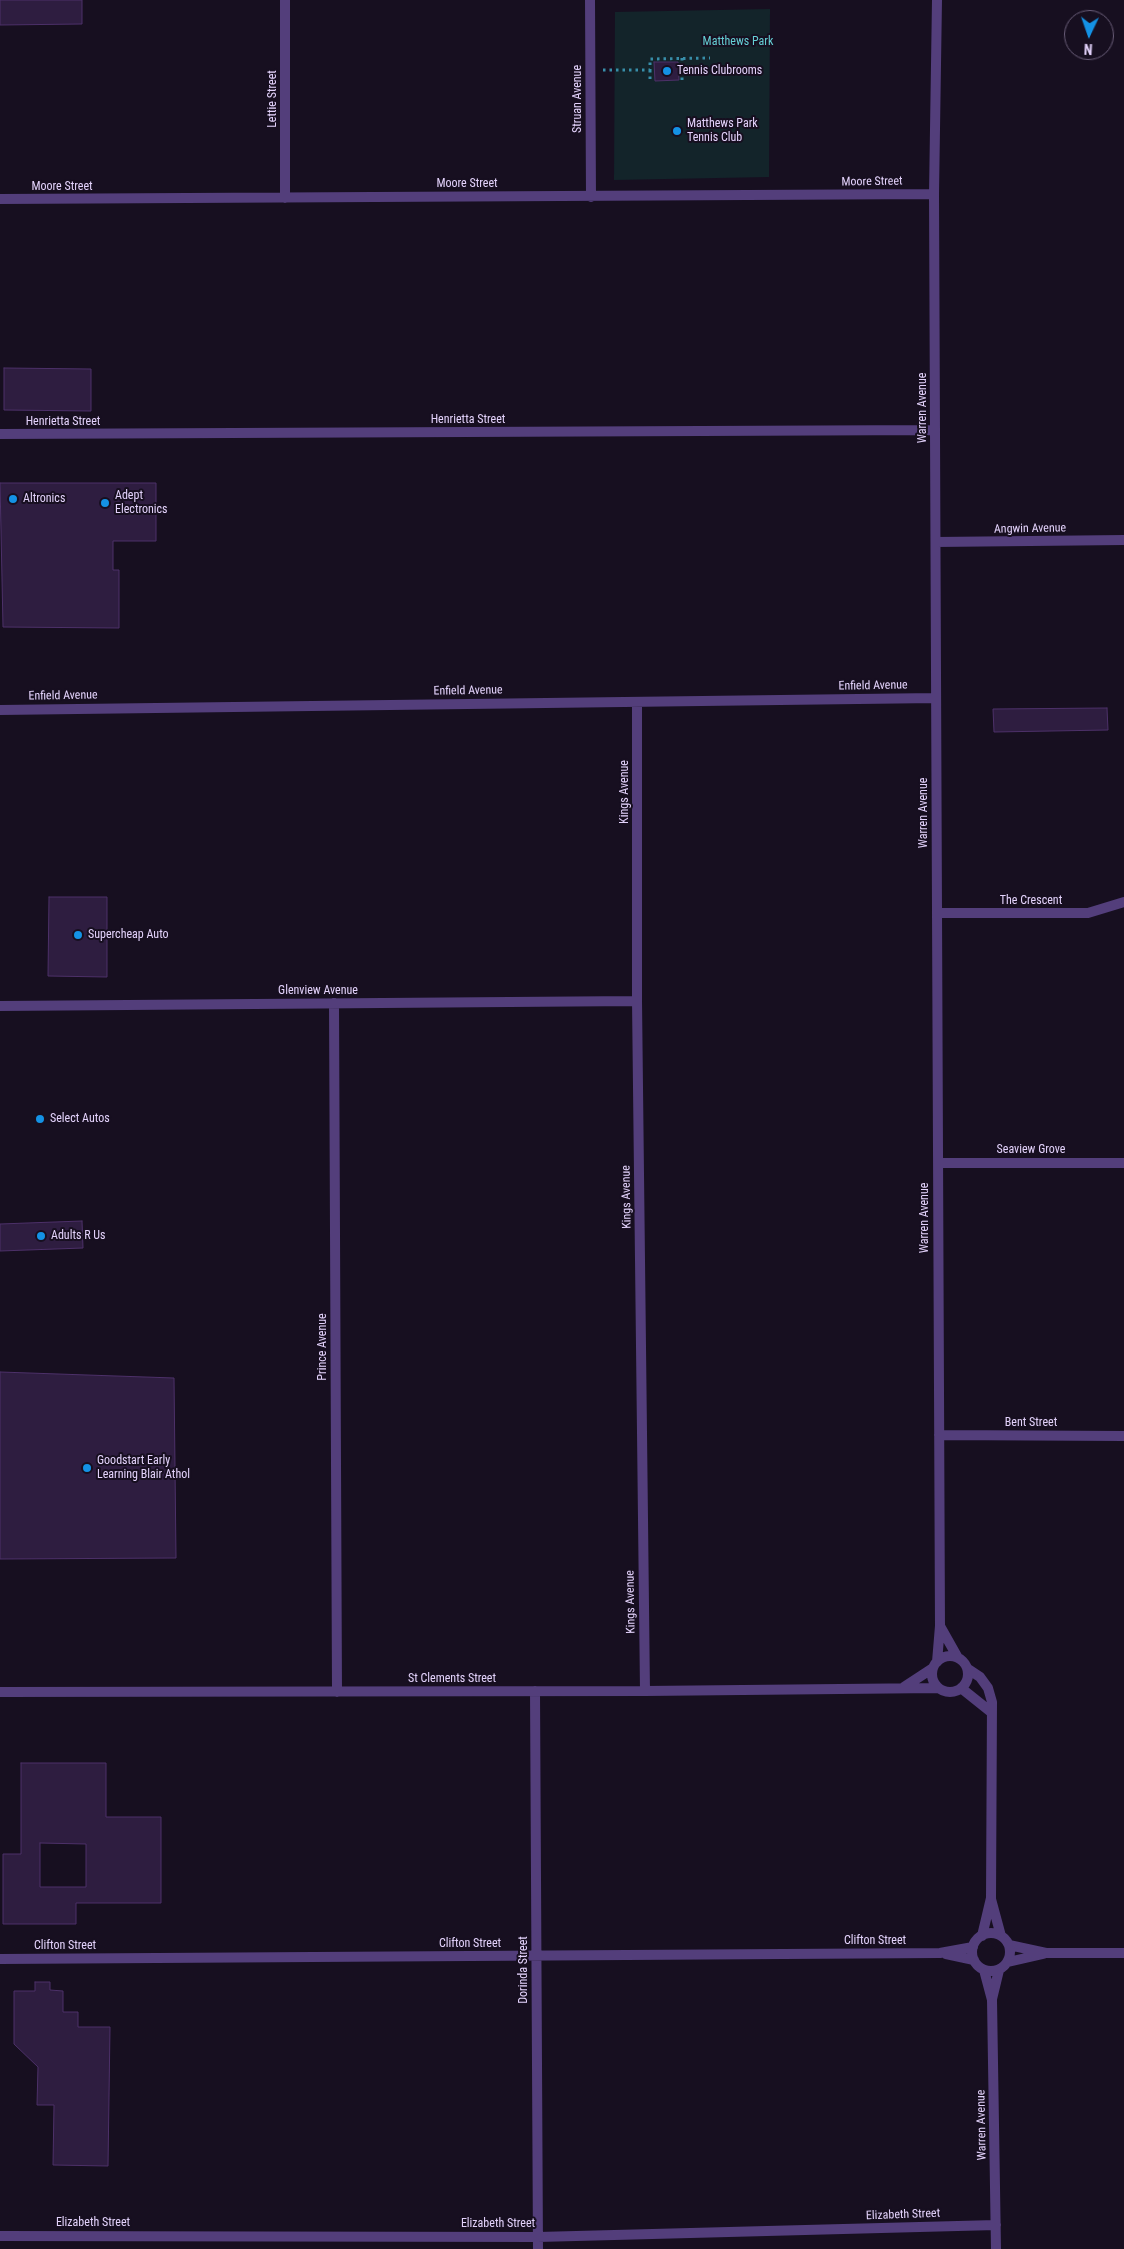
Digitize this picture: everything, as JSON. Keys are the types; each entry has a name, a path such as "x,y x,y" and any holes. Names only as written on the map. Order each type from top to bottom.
{"street":[{"name":"Lettie Street","path":"285,0 285,198"},
{"name":"Struan Avenue","path":"590,0 591,198"},
{"name":"Warren Avenue","path":"935,1665 940,1626 934,194 937,0"},
{"name":"Moore Street","path":"0,199 591,198 934,194"},
{"name":"Henrietta Street","path":"0,434 935,430"},
{"name":"Angwin Avenue","path":"936,542 1124,540"},
{"name":"Enfield Avenue","path":"0,710 936,698"},
{"name":"Kings Avenue","path":"637,702 637,1001 645,1691"},
{"name":"The Crescent","path":"937,914 1088,913 1124,902"},
{"name":"Glenview Avenue","path":"0,1006 637,1001"},
{"name":"Prince Avenue","path":"334,1003 337,1692"},
{"name":"Seaview Grove","path":"938,1163 1124,1163"},
{"name":"Bent Street","path":"939,1435 1124,1436"},
{"name":"Warren Avenue","path":"940,1626 958,1658"},
{"path":"903,1688 950,1656 964,1662 968,1669 980,1677 988,1688 992,1702 991,1898 982,1936 973,1947 974,1960 984,1970 992,1972 999,1970 1008,1962 1046,1953"},
{"path":"935,1665 932,1676 938,1688 949,1692 962,1688 968,1677 968,1669"},
{"name":"St Clements Street","path":"0,1692 645,1691 938,1688"},
{"path":"962,1688 991,1712"},
{"name":"Dorinda Street","path":"535,1691 538,2249"},
{"path":"991,1898 1001,1936 1009,1945 1008,1962"},
{"path":"982,1936 988,1934 1001,1936"},
{"path":"1009,1945 1046,1953 1124,1953"},
{"name":"Clifton Street","path":"0,1959 940,1952 973,1947"},
{"name":"Clifton Street","path":"940,1952 974,1960"},
{"name":"Warren Avenue","path":"984,1970 992,2000 996,2249"},
{"name":"Warren Avenue","path":"992,2000 999,1970"},
{"name":"Elizabeth Street","path":"0,2236 538,2237 996,2225"}],"path":[{"path":"682,58 682,82"},
{"path":"650,82 650,59 710,58"},
{"path":"590,71 650,70"}],"green space":[{"name":"Matthews Park","path":"770,9 769,177 614,180 615,12"}],"building":[{"path":"0,0 82,0 82,24 0,25"},
{"name":"Tennis Clubrooms","path":"654,62 678,62 679,80 655,81"},
{"path":"4,368 91,369 91,411 4,410"},
{"path":"0,483 156,483 156,541 113,541 113,570 119,570 119,628 3,627"},
{"path":"1107,708 1108,730 994,732 993,709"},
{"name":"Supercheap Auto","path":"49,897 107,897 107,977 48,976"},
{"name":"Adults R Us","path":"82,1221 83,1248 0,1251 0,1224"},
{"name":"Goodstart Early Learning Blair Athol","path":"0,1372 174,1378 176,1558 0,1559"},
{"path":"21,1763 106,1763 106,1817 161,1817 161,1903 76,1903 76,1924 3,1924 3,1854 21,1854","holes":["40,1843 86,1844 86,1887 40,1887"]},
{"path":"35,1982 50,1982 50,1990 63,1991 63,2012 78,2012 78,2027 110,2027 108,2166 53,2165 54,2105 37,2105 38,2067 14,2044 14,1991 35,1991"}],"place":[{"name":"Tennis Clubrooms","path":"667,71"},
{"name":"Matthews Park Tennis Club","path":"677,131"},
{"name":"Altronics","path":"13,499"},
{"name":"Adept Electronics","path":"105,503"},
{"name":"Supercheap Auto","path":"78,935"},
{"name":"Select Autos","path":"40,1119"},
{"name":"Adults R Us","path":"41,1236"},
{"name":"Goodstart Early Learning Blair Athol","path":"87,1468"}]}
